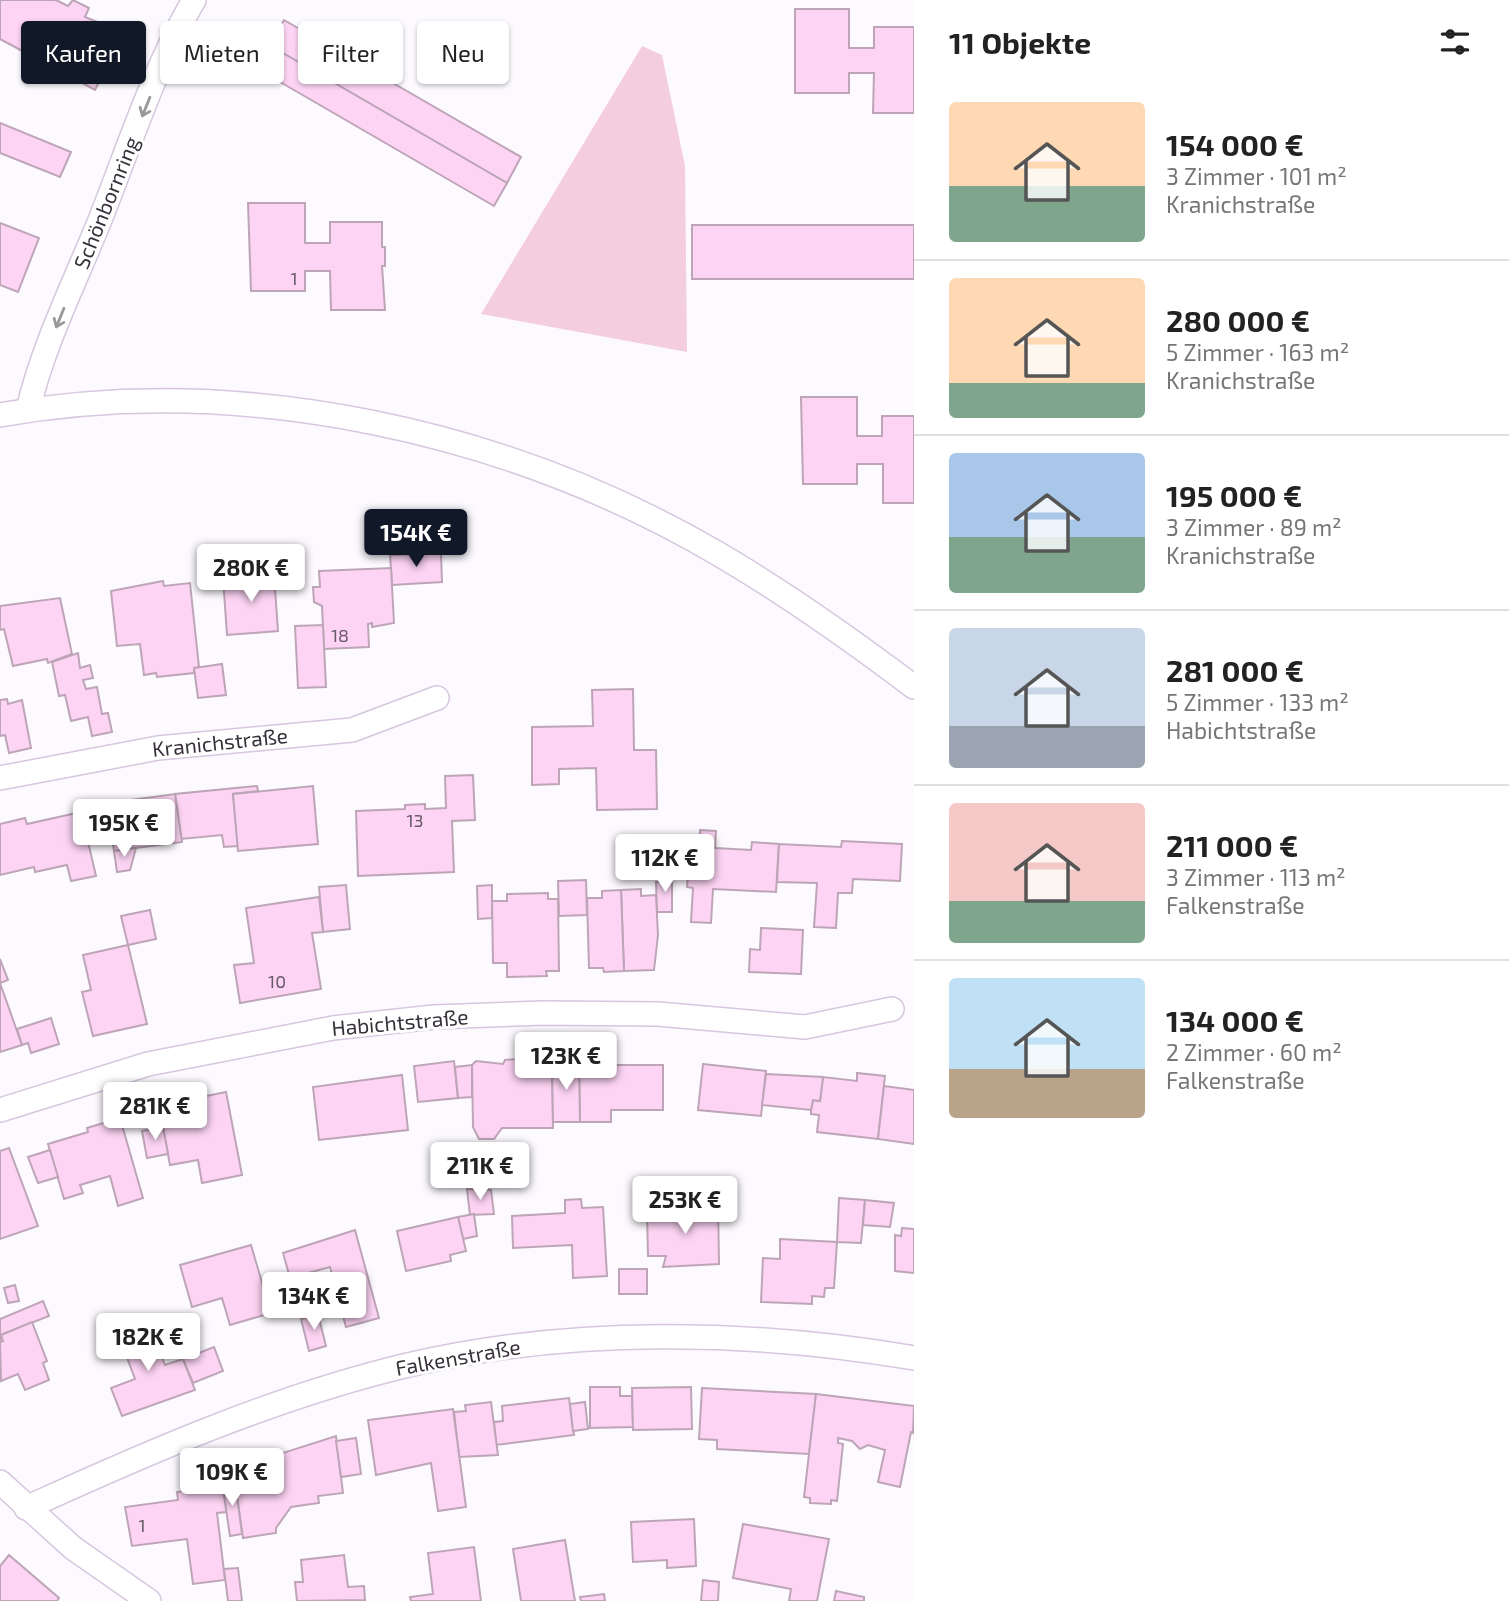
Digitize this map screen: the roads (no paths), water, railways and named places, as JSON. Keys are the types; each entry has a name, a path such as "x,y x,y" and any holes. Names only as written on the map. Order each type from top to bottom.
{"street":[{"name":"Schönbornring","path":"28,410 36,378 107,201 175,35 194,0"},
{"path":"0,415 105,403 213,403 305,412 386,425 463,445 532,468 620,504 721,555 910,676"},
{"name":"Kranichstraße","path":"0,778 158,748 352,730 437,698"},
{"name":"Habichtstraße","path":"0,1110 148,1064 345,1027 434,1017 542,1013 658,1014 805,1027 892,1009"},
{"name":"Falkenstraße","path":"26,1508 160,1447 226,1421 356,1379 466,1354 583,1341 693,1339 840,1347 914,1358"},
{"path":"0,1482 73,1548 149,1601"}]}
